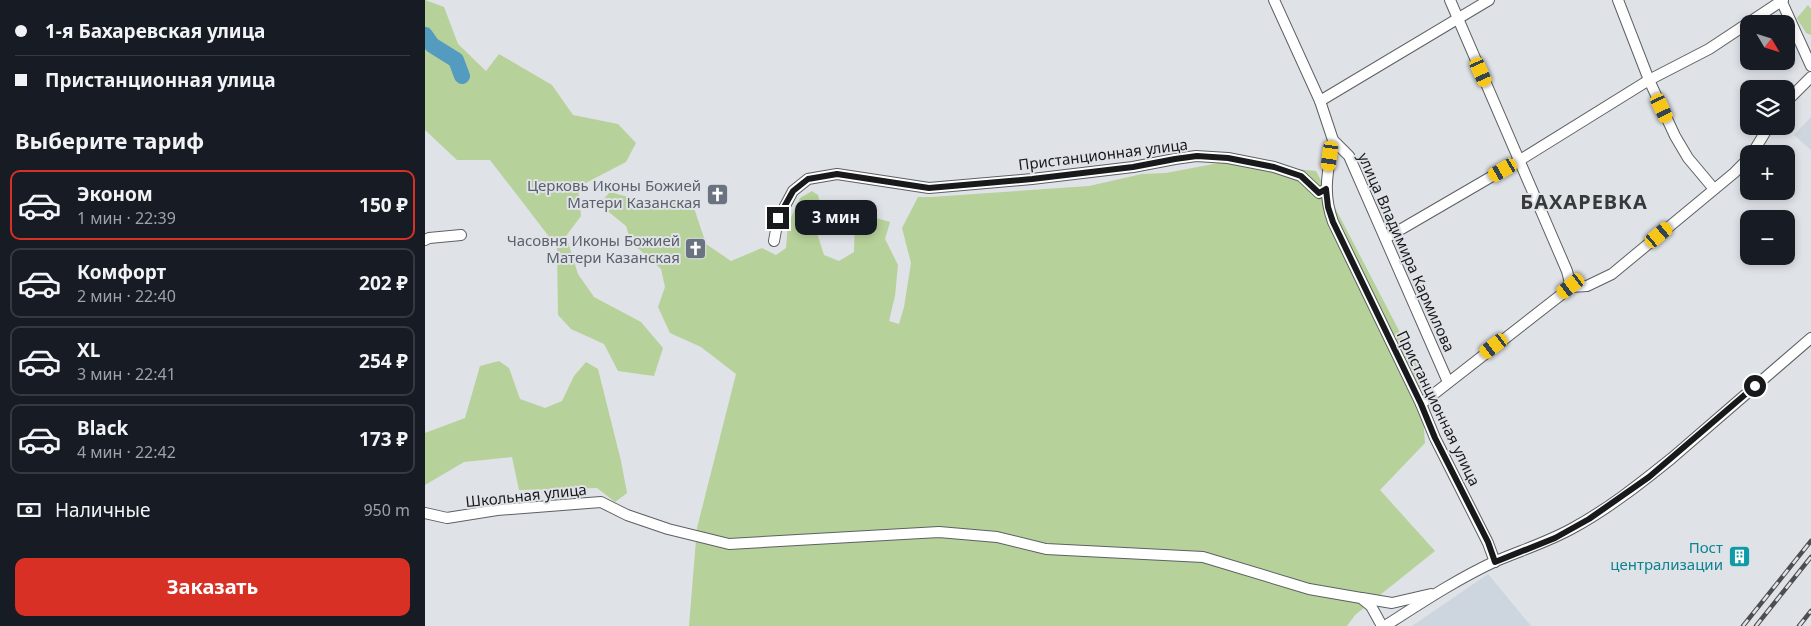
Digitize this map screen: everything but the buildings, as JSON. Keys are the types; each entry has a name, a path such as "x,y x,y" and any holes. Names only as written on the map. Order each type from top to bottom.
{"street":[{"name":"улица Владимира Кармилова","path":"1274,0 1319,101 1333,140 1349,156 1448,382"},
{"path":"1450,0 1567,271 1571,286"},
{"path":"1319,101 1489,0"},
{"path":"1618,0 1649,80 1682,149 1714,189"},
{"path":"1386,238 1520,160 1649,80 1709,49 1782,0 1811,66"},
{"path":"1795,93 1811,77"},
{"path":"1326,189 1333,140"},
{"name":"Пристанционная улица","path":"774,241 778,218 793,191 808,179 837,174 929,188 1041,178 1133,167 1197,156 1228,158 1274,167 1301,176 1319,193 1326,189 1328,207 1333,222 1421,404 1435,438 1488,542 1495,562"},
{"path":"1421,404 1571,286 1587,286 1612,274 1740,167"},
{"path":"425,240 461,235"},
{"path":"1361,598 1371,606 1383,626 1495,562 1555,538 1574,528 1649,477 1811,338"},
{"name":"Школьная улица","path":"425,513 447,518 497,510 601,502 668,529 729,544 939,532 997,537 1046,549 1203,557 1309,589 1392,603 1440,592"}],"shaded area":[{"path":"1811,117 1811,150 1795,134"},
{"path":"1488,574 1531,626 1412,626"}],"green space":[{"path":"425,0 444,7 458,44 486,71 499,54 552,85 573,115 618,124 636,143 626,162 578,187 581,216 566,236 578,274 594,297 641,322 663,348 654,376 618,371 604,344 571,329 558,315 557,247 490,160 457,160 425,130"},
{"path":"1808,5 1811,9 1811,35 1806,33 1797,18"},
{"path":"1224,162 1316,171 1419,369 1425,443 1380,490 1435,551 1355,615 1347,626 689,626 697,528 736,374 701,347 670,333 658,307 665,287 661,269 631,242 626,226 599,204 610,192 654,204 692,202 706,244 731,261 762,248 776,255 786,248 788,224 800,198 812,191 818,195 822,211 816,230 824,255 839,261 854,252 855,219 866,215 890,222 885,239 898,265 895,296 889,321 899,324 904,307 911,263 902,228 918,197 1089,186 1142,174 1166,173"},
{"path":"499,361 509,368 520,399 545,408 562,401 574,376 586,362 598,369 627,493 615,502 597,488 519,490 512,457 464,462 425,485 425,433 465,418 480,366"}],"waterway":[{"path":"425,35 432,45 456,60 462,76"}],"railway":[{"path":"1743,626 1811,541"},
{"path":"1756,626 1811,557"},
{"path":"1799,626 1811,611"}],"place":[{"name":"Церковь Иконы Божией Матери Казанская","path":"717,194"},
{"name":"Часовня Иконы Божией Матери Казанская","path":"696,249"},
{"name":"Пост централизации","path":"1739,556"}],"district":[{"name":"БАХАРЕВКА","path":"1584,201"}],"route":[{"path":"778,218 793,191 808,179 837,174 929,188 1032,179 1133,167 1197,156 1228,158 1274,167 1301,176 1319,193 1326,189 1328,207 1333,222 1421,404 1435,438 1488,542 1495,562 1555,538 1589,519 1649,477 1755,386"}]}
